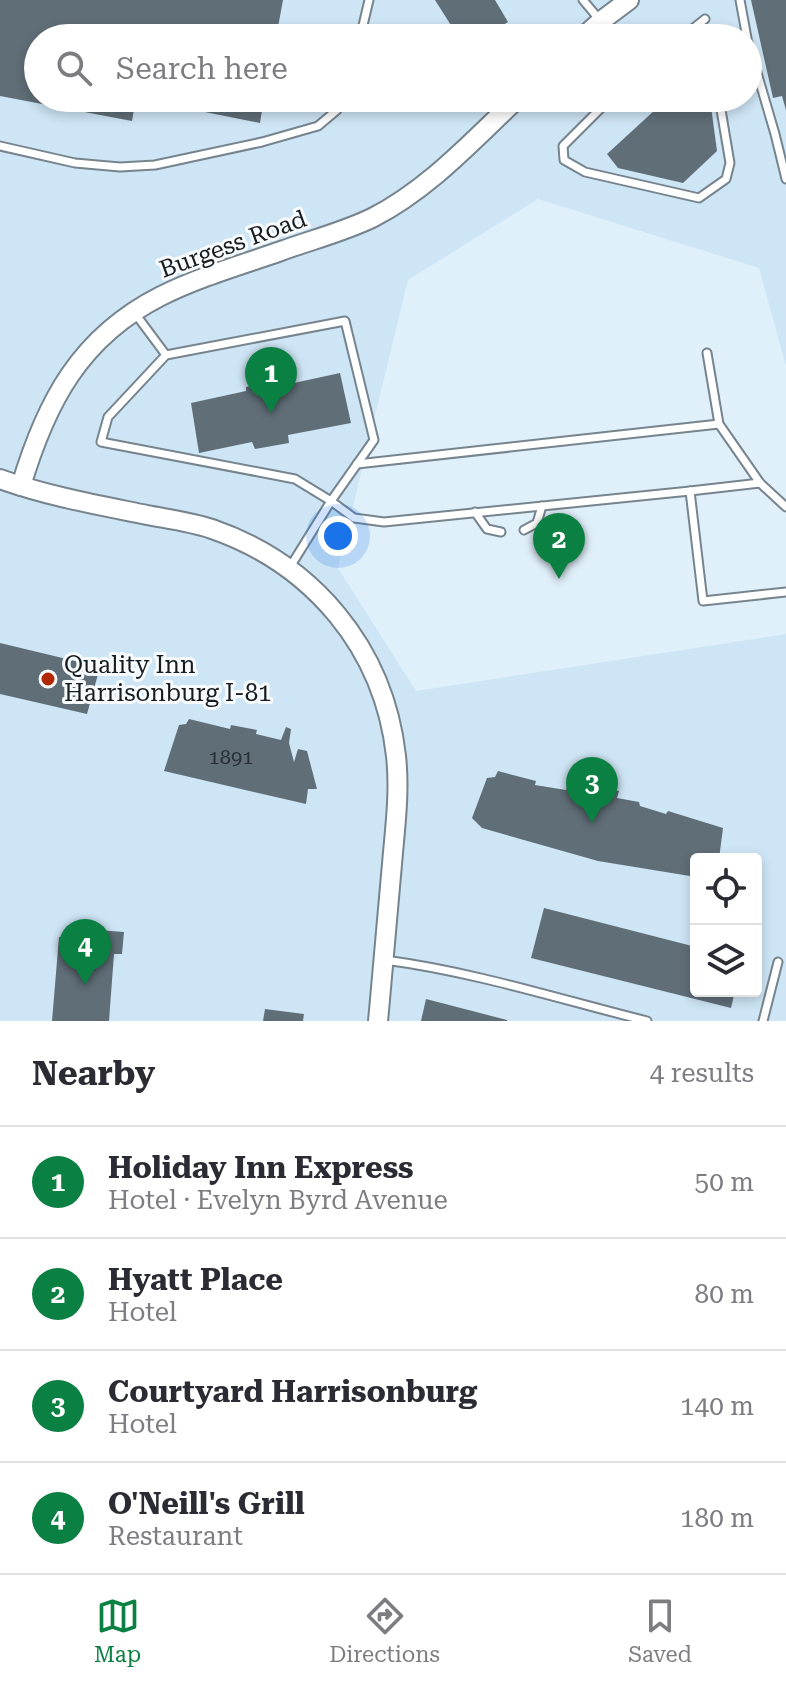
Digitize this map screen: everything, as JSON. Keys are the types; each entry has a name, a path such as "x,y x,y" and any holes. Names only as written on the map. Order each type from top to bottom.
{"street":[{"path":"598,24 629,0"},
{"name":"Burgess Road","path":"21,486 44,419 60,390 89,350 111,329 161,296 347,228 392,207 430,180 503,112"},
{"path":"0,479 67,498 205,527 256,548 289,569 321,596 353,636 382,693 390,719 396,759 397,794 378,1021"}],"lane":[{"path":"363,24 369,0"},
{"path":"583,0 603,24"},
{"path":"740,0 745,24"},
{"path":"699,24 705,19"},
{"path":"762,89 786,179"},
{"path":"0,146 75,163 120,167 155,165 262,142 318,126 335,112"},
{"path":"597,112 563,146 564,160 585,172 699,198 726,179 730,163 721,112"},
{"path":"134,312 166,355"},
{"path":"289,569 331,501 374,440 345,321 166,355 108,417 101,442 295,479 331,501 354,518 384,522 760,483"},
{"path":"707,353 719,424 760,483 786,507"},
{"path":"357,464 719,424"},
{"path":"690,491 703,601 786,592"},
{"path":"524,530 537,523 542,506"},
{"path":"475,512 487,529 501,532"},
{"path":"384,960 463,972 613,1017 647,1021"},
{"path":"763,1021 778,962"}],"shaded area":[{"path":"0,0 786,0 786,366 759,268 538,199 408,280 338,568 416,691 786,634 786,1021 0,1021"}],"building":[{"path":"0,0 283,0 279,24 24,24 24,101 0,96"},
{"path":"435,0 495,0 508,22 505,24 450,24"},
{"path":"751,0 786,0 786,110 782,96 773,98 762,49 762,24 756,24"},
{"path":"84,112 134,112 132,121"},
{"path":"205,112 262,112 260,123"},
{"path":"653,112 712,112 717,151 683,183 618,168 607,154"},
{"path":"340,373 351,423 288,435 289,443 255,449 252,442 199,453 191,403 246,391 246,387 279,381 280,386"},
{"name":"Quality Inn Harrisonburg I-81","path":"0,643 100,667 87,714 0,694"},
{"path":"189,719 230,729 231,725 257,730 256,734 281,740 286,727 291,729 289,743 294,762 298,749 307,751 317,789 308,789 306,804 164,771 179,725 186,724"},
{"path":"498,771 536,781 535,785 566,790 568,785 589,789 591,784 619,791 617,798 723,828 720,853 690,853 690,876 598,861 482,828 472,818 487,778 495,777"},
{"path":"544,908 690,945 690,997 734,997 731,1008 531,958"},
{"path":"97,930 124,932 122,954 114,954 109,1021 52,1021 59,937 96,940"},
{"path":"426,999 507,1020 507,1021 421,1021"},
{"path":"265,1009 304,1014 303,1021 263,1021"}],"place":[{"name":"Holiday Inn Express","path":"271,413"},
{"name":"Hyatt Place","path":"559,579"},
{"name":"Quality Inn Harrisonburg I-81","path":"48,679"},
{"name":"Courtyard Harrisonburg","path":"592,823"},
{"name":"O'Neill's Grill","path":"85,985"}]}
